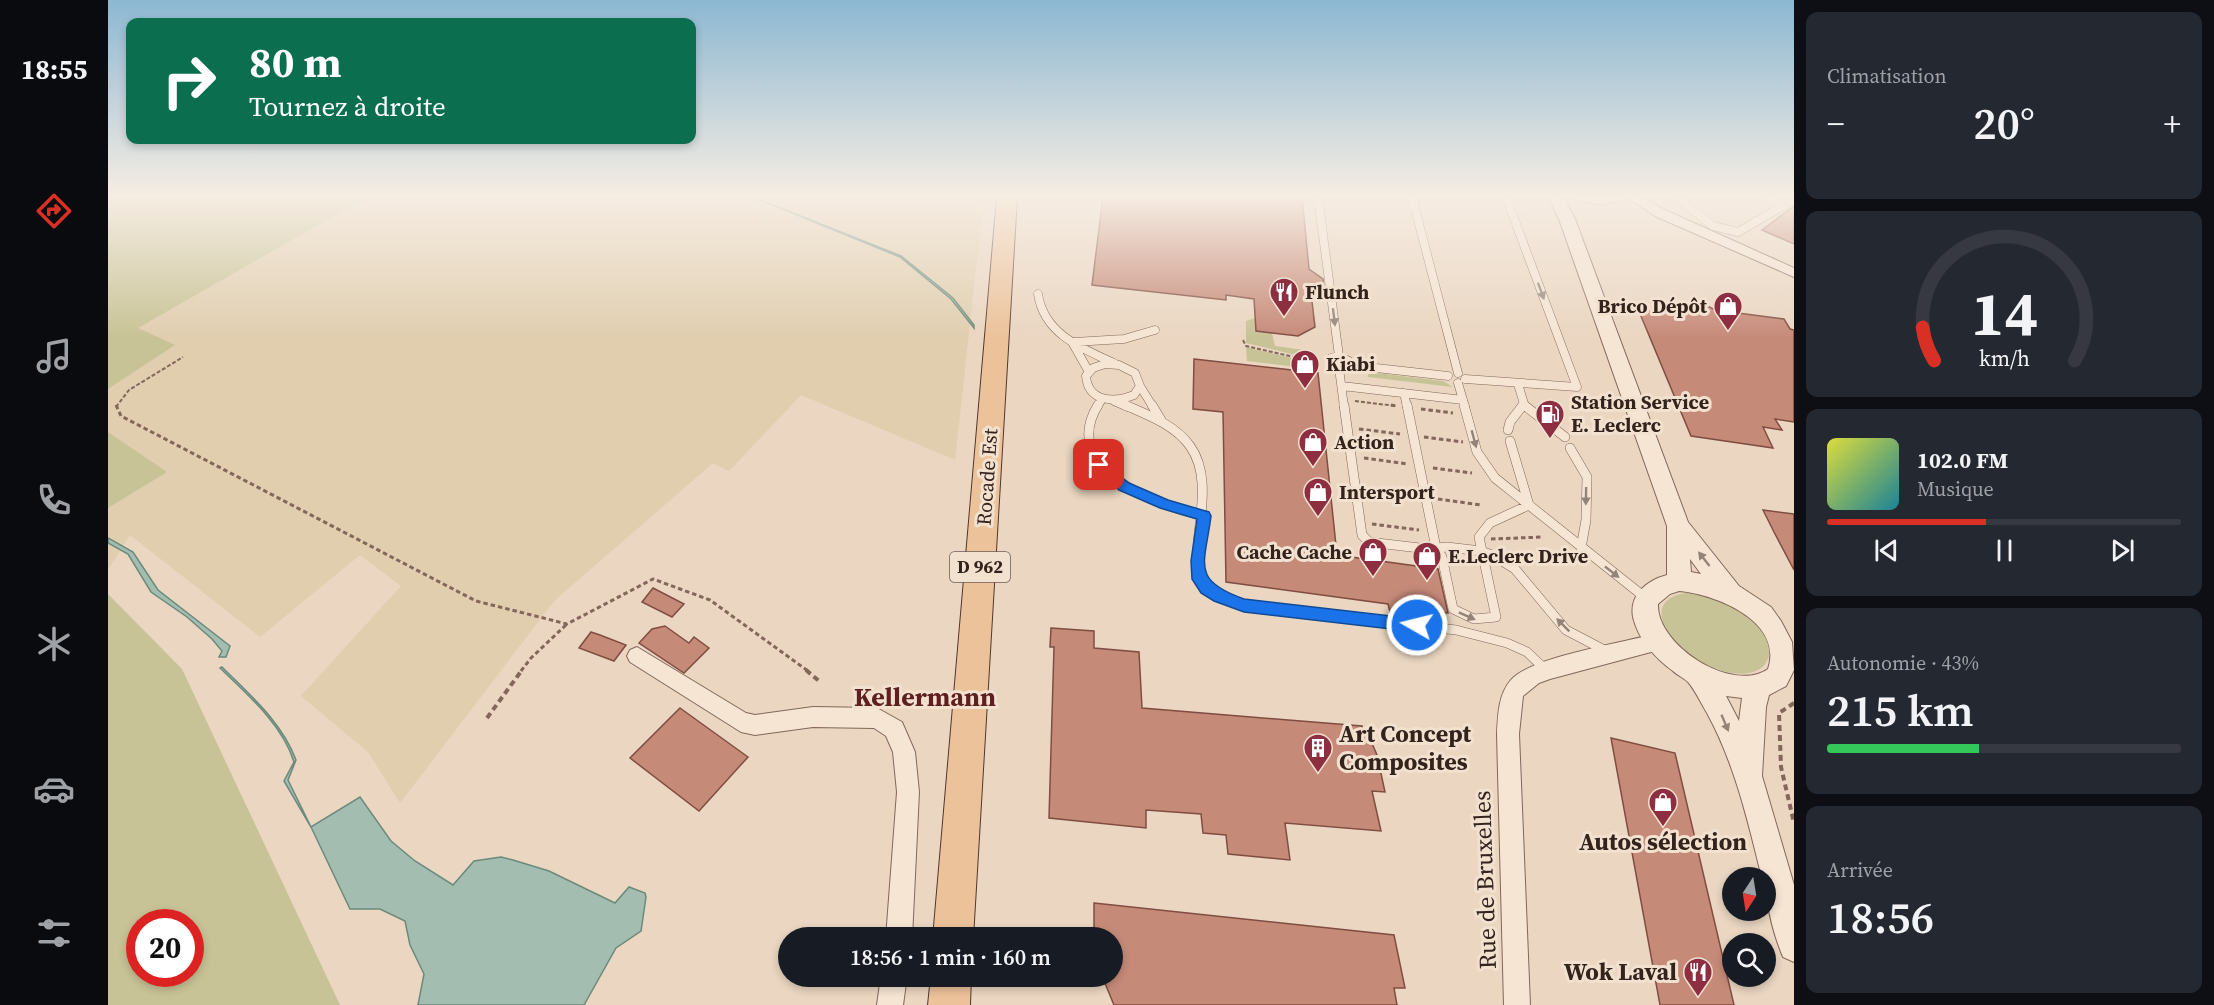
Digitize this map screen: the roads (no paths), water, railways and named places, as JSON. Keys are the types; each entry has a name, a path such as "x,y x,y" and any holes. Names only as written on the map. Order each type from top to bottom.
{"main road":[{"name":"Rocade Est","path":"954,927 1004,244"},
{"path":"949,1005 950,987"}],"street":[{"path":"1576,244 1678,526 1730,592"},
{"path":"1736,244 1794,273"},
{"path":"1678,526 1679,581"},
{"path":"1679,581 1703,583 1730,592 1761,613 1788,640 1785,672 1775,682 1758,688 1728,686 1696,673 1675,659 1649,627 1645,612 1647,599 1653,589 1664,583 1679,581"},
{"name":"Rue de Bruxelles","path":"1516,1005 1509,724 1511,704 1519,685 1547,671 1659,642"},
{"path":"637,656 741,722 755,725 813,717 877,718 894,729 904,752 908,792 900,927"},
{"path":"1696,673 1714,698 1749,779 1794,946"},
{"path":"1749,779 1753,707 1758,688"},
{"path":"890,1005 892,987"}],"lane":[{"path":"1324,244 1339,356"},
{"path":"1424,244 1462,381 1463,400 1481,460 1495,478 1647,599"},
{"path":"1339,368 1349,365 1448,376 1451,380 1577,387 1524,244"},
{"path":"1038,294 1041,313 1072,342 1135,373 1140,386 1161,420 1191,447 1200,462 1204,481 1204,516 1198,561 1199,579 1206,589 1220,597 1244,605 1456,630 1507,643 1527,652 1547,671"},
{"path":"1072,342 1124,339 1155,330"},
{"path":"1072,342 1089,372"},
{"path":"1349,365 1347,359 1339,356 1331,358 1330,362 1339,368 1362,535 1370,542 1428,549 1481,551 1515,569 1566,630 1613,654"},
{"path":"1119,365 1098,366 1086,376 1087,386 1102,399 1114,401 1161,420"},
{"path":"1448,376 1452,372 1458,373"},
{"path":"1518,384 1523,405 1565,437"},
{"path":"1114,401 1134,395 1140,386"},
{"path":"1342,386 1463,400"},
{"path":"1404,393 1436,548 1442,557 1453,609 1469,619 1483,621 1496,617 1479,537 1490,523 1529,505"},
{"path":"1102,399 1091,418 1089,432 1099,465 1124,487 1164,505 1204,516"},
{"path":"1508,430 1510,422 1523,405"},
{"path":"1510,441 1529,505"},
{"path":"1570,448 1587,477 1586,520 1581,548"}],"place":[{"name":"Flunch","path":"1284,318"},
{"name":"Brico Dépôt","path":"1728,332"},
{"name":"Kiabi","path":"1305,390"},
{"name":"Station Service E. Leclerc","path":"1550,440"},
{"name":"Action","path":"1313,468"},
{"name":"Intersport","path":"1318,518"},
{"name":"Cache Cache","path":"1373,578"},
{"name":"E.Leclerc Drive","path":"1427,582"},
{"name":"Art Concept Composites","path":"1318,774"},
{"name":"Autos sélection","path":"1663,828"},
{"name":"Wok Laval","path":"1698,998"}],"district":[{"name":"Kellermann","path":"925,697"}]}
